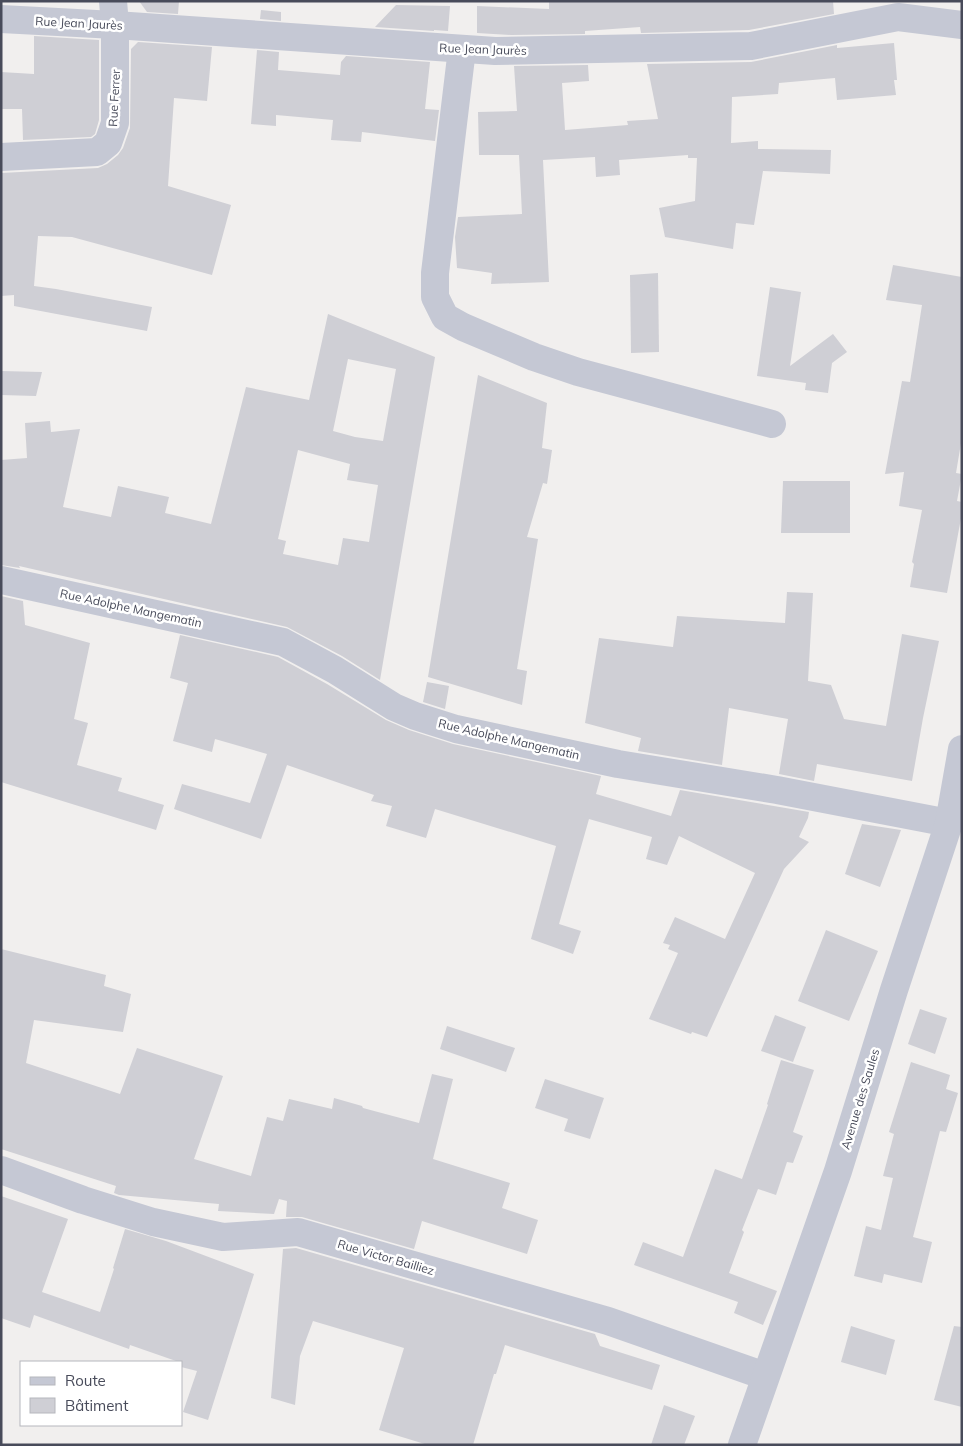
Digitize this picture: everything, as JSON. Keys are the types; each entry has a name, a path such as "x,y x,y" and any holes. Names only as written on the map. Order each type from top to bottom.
{"street":[{"name":"Rue Jean Jaurès","path":"1,19 114,13 495,51 751,46 898,17 962,25"},
{"name":"Rue Ferrer","path":"1,157 97,152 108,143 115,123 114,13"},
{"path":"462,49 435,273 435,297 445,317 534,357 578,372 772,424"},
{"name":"Rue Adolphe Mangematin","path":"1,580 283,642 335,670 394,707 456,729 618,764 777,790 949,823"},
{"name":"Avenue des Saules","path":"742,1445 838,1171 894,990 949,823 962,749"},
{"name":"Rue Victor Bailliez","path":"1,1170 83,1200 144,1219 223,1237 298,1232 608,1321 765,1376"}],"building":[{"path":"139,1 179,1 178,14 147,12"},
{"path":"549,1 833,1 834,14 749,30 641,33 640,27 585,31 585,34 511,35 477,33 477,6 549,9"},
{"path":"396,5 450,6 448,31 375,27"},
{"path":"261,10 281,12 281,21 260,19"},
{"path":"34,36 99,40 99,120 95,134 91,137 23,140 22,109 1,109 1,72 34,74"},
{"path":"138,42 212,47 207,101 174,98 168,186 231,205 212,275 72,237 38,236 34,286 152,307 147,331 14,306 14,295 1,296 1,173 98,168 107,164 118,155 123,148 130,128 131,49"},
{"path":"894,43 897,80 894,80 896,95 837,100 835,78 779,83 778,94 732,97 731,143 758,141 758,149 831,150 830,174 763,171 754,225 736,223 733,249 665,237 659,208 695,201 697,158 688,158 688,155 619,160 620,175 596,177 595,157 543,160 549,282 491,284 492,273 457,268 455,237 458,217 522,214 519,155 479,155 478,112 517,111 514,66 588,65 589,81 562,83 565,130 628,125 627,121 658,119 647,64 751,62 837,45 837,48"},
{"path":"257,50 279,52 278,70 340,75 341,62 346,56 430,62 425,109 439,110 435,141 362,132 361,142 331,140 333,120 276,115 276,126 251,124"},
{"path":"893,265 962,277 962,437 956,473 962,474 957,501 962,502 962,513 947,593 910,587 914,564 912,562 922,510 899,506 904,472 885,474 902,381 910,382 922,305 886,300"},
{"path":"658,273 659,352 631,353 630,275"},
{"path":"770,287 801,292 790,366 833,334 847,352 832,363 828,393 805,390 806,383 757,376"},
{"path":"328,314 435,357 380,680 342,656 287,627 19,566 20,568 1,565 1,460 27,458 25,423 50,421 51,432 80,429 63,507 111,517 118,486 169,497 165,513 211,524 246,387 309,400","holes":["348,359 396,369 383,441 355,437 333,431","298,450 350,464 347,480 378,485 369,542 343,538 338,565 283,554 286,541 278,539"]},
{"path":"1,371 42,372 36,396 1,395"},
{"path":"478,375 547,403 542,448 552,450 547,484 543,483 527,537 538,539 517,669 527,671 522,705 428,677"},
{"path":"783,481 850,481 850,533 781,533"},
{"path":"787,592 813,593 808,681 831,685 844,719 886,726 902,634 939,641 912,781 817,764 814,781 779,774 788,719 729,708 722,765 638,751 641,738 585,723 599,638 673,647 677,616 785,623"},
{"path":"1,596 23,601 25,625 90,643 74,719 88,723 77,765 122,778 118,791 164,805 156,830 1,782"},
{"path":"180,635 278,657 386,720 409,730 453,744 601,776 596,794 671,816 680,790 809,812 799,837 809,842 784,869 707,1037 692,1032 691,1034 649,1019 678,953 668,949 670,945 663,943 675,917 725,939 755,873 679,836 667,865 646,859 652,837 589,819 559,924 581,931 573,954 531,939 556,846 435,809 426,838 386,826 392,806 371,801 374,795 287,765 261,839 174,809 182,784 250,803 267,754 215,739 212,752 173,741 188,683 170,678"},
{"path":"427,682 449,686 445,709 423,702"},
{"path":"862,824 901,830 880,887 845,874"},
{"path":"826,930 878,951 849,1021 798,1001"},
{"path":"1,949 106,975 104,986 131,994 123,1032 34,1020 26,1063 120,1094 137,1048 223,1076 194,1159 251,1176 267,1117 283,1121 289,1099 332,1109 334,1098 419,1123 432,1074 453,1079 433,1159 510,1183 502,1208 538,1220 527,1254 422,1221 414,1249 302,1217 286,1217 287,1201 279,1199 274,1214 218,1211 219,1204 119,1195 114,1193 116,1186 1,1149"},
{"path":"920,1009 947,1018 935,1054 908,1044"},
{"path":"775,1015 806,1027 793,1062 761,1051"},
{"path":"447,1026 515,1048 506,1072 440,1049"},
{"path":"781,1060 814,1070 793,1132 803,1136 793,1163 787,1162 776,1195 758,1189 742,1230 744,1232 729,1273 777,1291 763,1325 734,1313 738,1302 634,1265 643,1242 683,1257 715,1169 742,1179 768,1105"},
{"path":"911,1062 950,1075 946,1089 958,1093 946,1132 940,1131 913,1237 932,1242 922,1283 884,1274 882,1283 854,1276 866,1226 881,1230 893,1178 883,1176 894,1134 889,1132"},
{"path":"545,1079 604,1098 590,1139 564,1131 568,1119 535,1108"},
{"path":"1,1196 68,1219 42,1292 100,1312 125,1229 166,1241 254,1274 208,1420 183,1412 197,1371 182,1367 182,1361 176,1361 130,1345 129,1349 34,1315 30,1328 1,1318"},
{"path":"296,1248 595,1334 600,1346 660,1365 652,1390 505,1345 496,1374 494,1374 473,1445 428,1445 379,1430 404,1348 313,1321 300,1356 295,1405 271,1398 283,1249"},
{"path":"851,1326 895,1340 886,1375 841,1362"},
{"path":"954,1326 962,1327 962,1407 934,1400"},
{"path":"664,1405 695,1416 684,1445 651,1445"}]}
